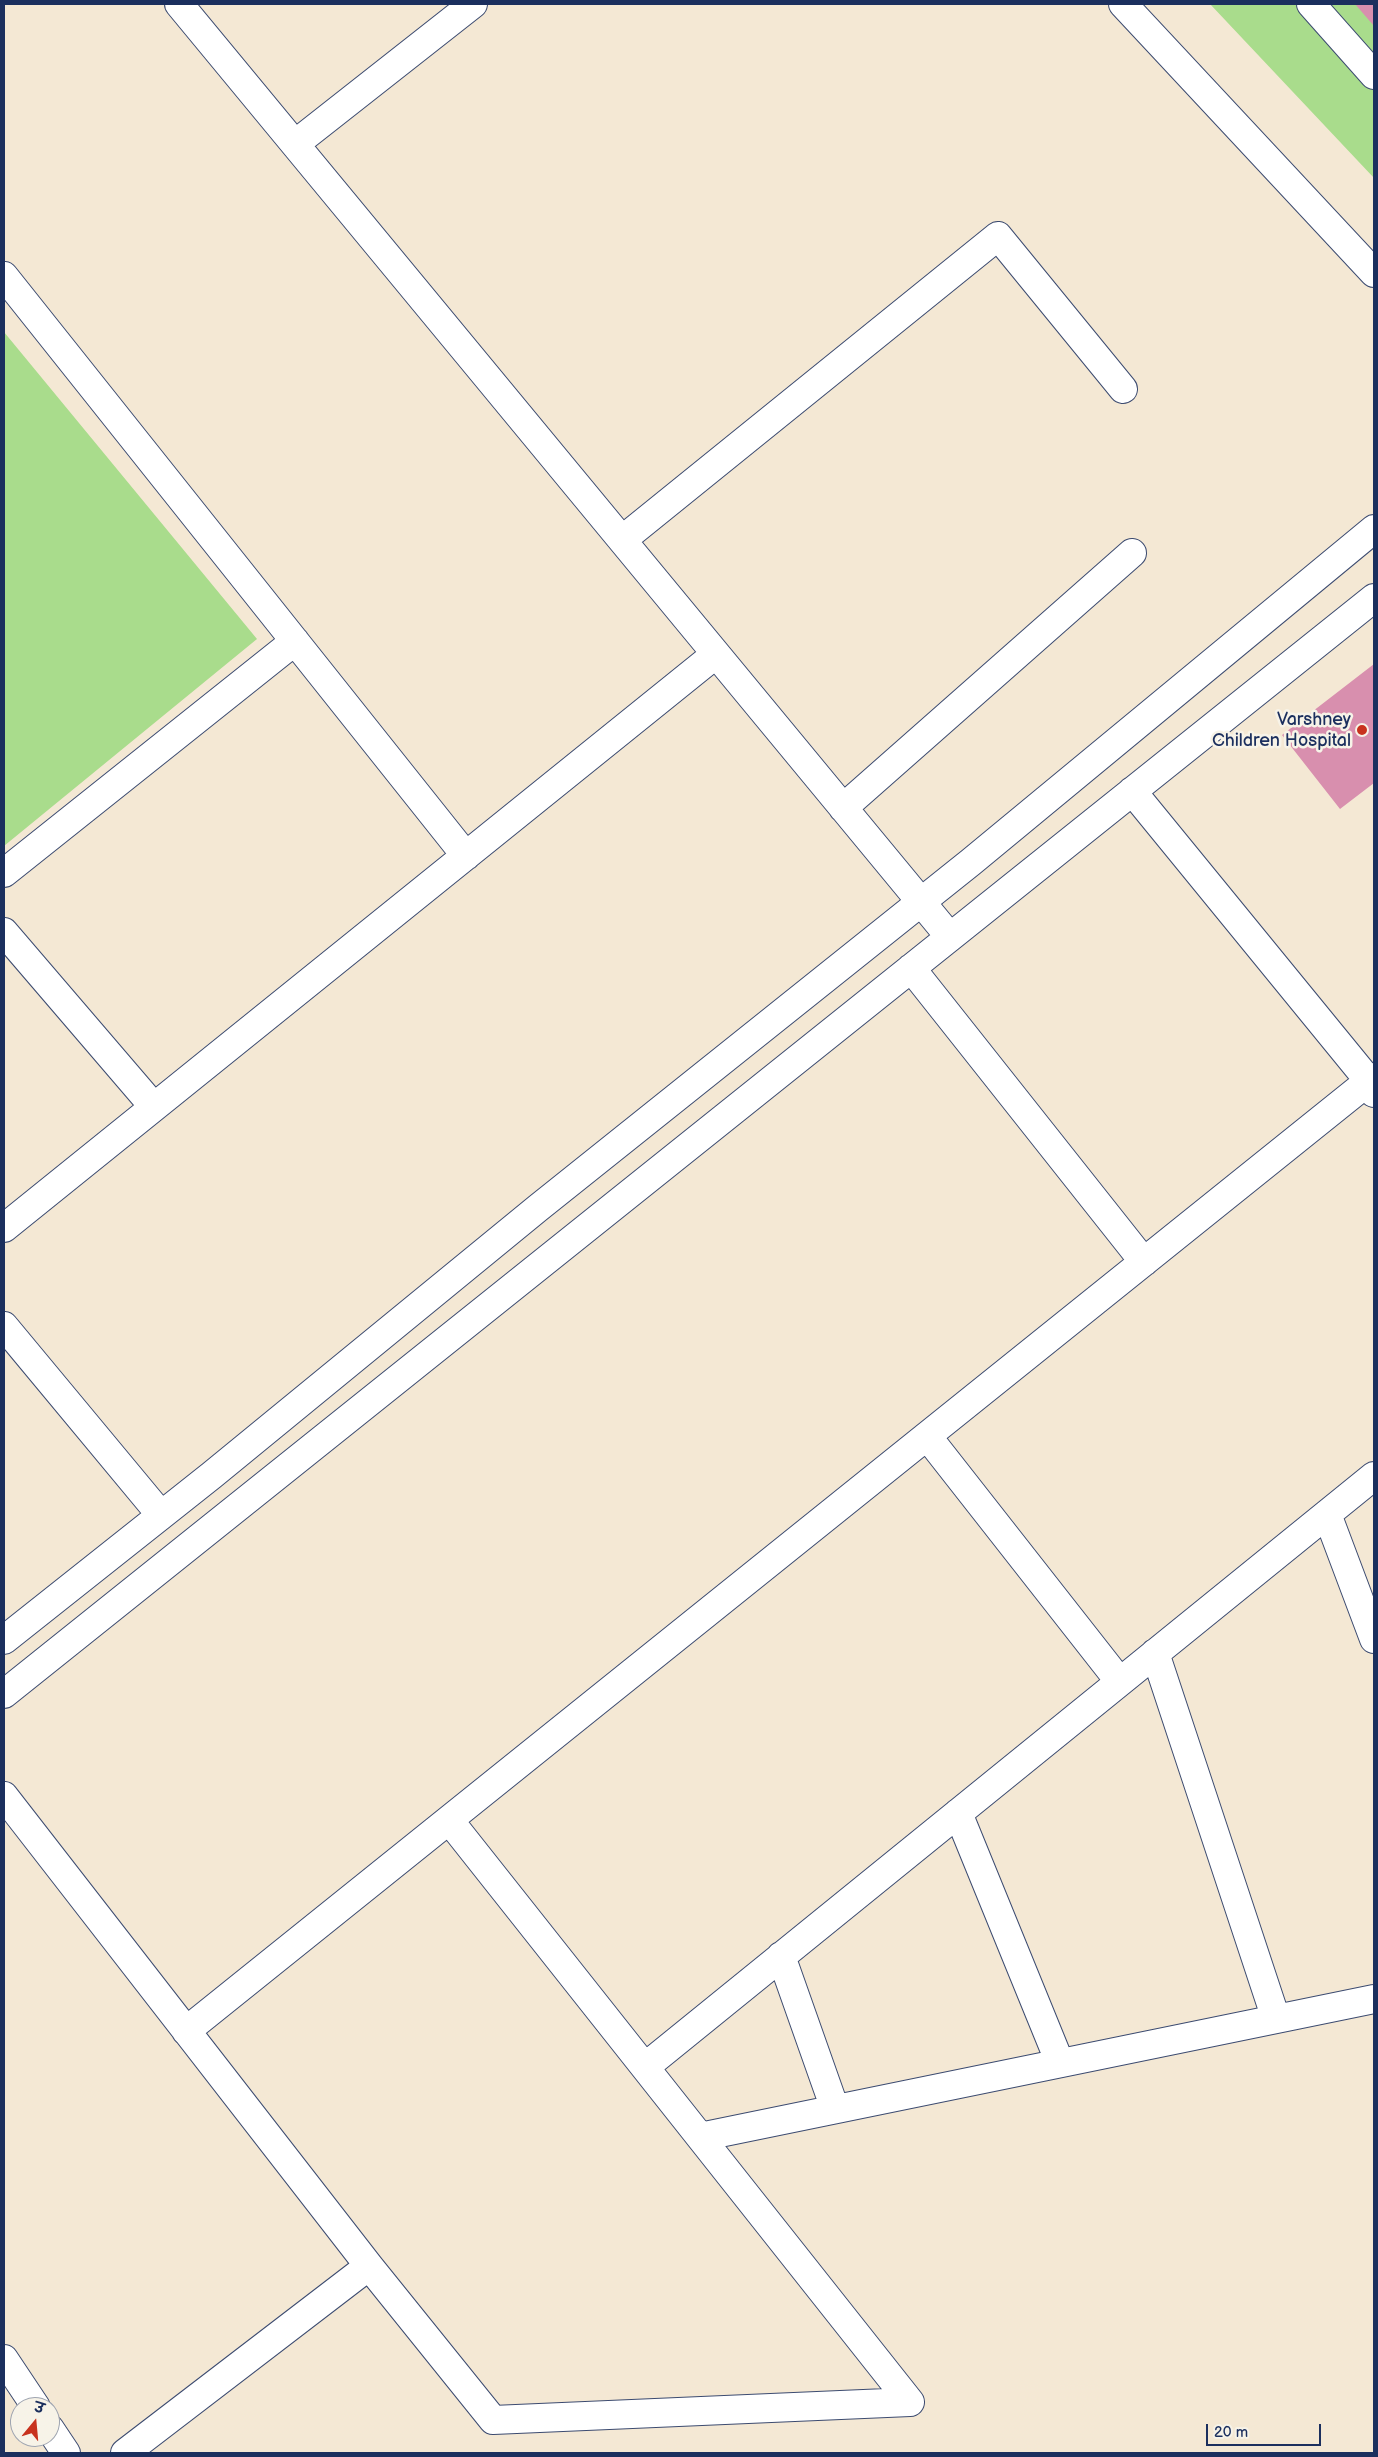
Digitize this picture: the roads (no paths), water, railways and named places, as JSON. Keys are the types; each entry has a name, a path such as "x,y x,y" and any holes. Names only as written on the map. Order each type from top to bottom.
{"street":[{"path":"178,4 950,937"},
{"path":"295,144 473,4"},
{"path":"1123,4 1374,273"},
{"path":"1311,4 1374,75"},
{"path":"622,540 998,236 1123,389"},
{"path":"4,276 466,856"},
{"path":"4,1640 161,1515 538,1208 921,902 1374,529"},
{"path":"843,808 1132,553"},
{"path":"4,1694 1374,598"},
{"path":"4,873 295,641"},
{"path":"4,1228 716,654"},
{"path":"186,2031 1144,1262 1373,1084 1132,791"},
{"path":"4,932 154,1107"},
{"path":"910,968 1144,1262"},
{"path":"4,1326 161,1515"},
{"path":"927,1436 1120,1682"},
{"path":"645,2066 1374,1476"},
{"path":"1327,1514 1374,1639"},
{"path":"1155,1654 1276,2019"},
{"path":"4,1796 369,2266 493,2420 910,2402 449,1820"},
{"path":"958,1813 1060,2063"},
{"path":"781,1956 835,2109"},
{"path":"700,2137 1374,1999"},
{"path":"125,2453 369,2266"},
{"path":"4,2359 29,2397"}],"place":[{"name":"Varshney Children Hospital","path":"1362,730"}]}
